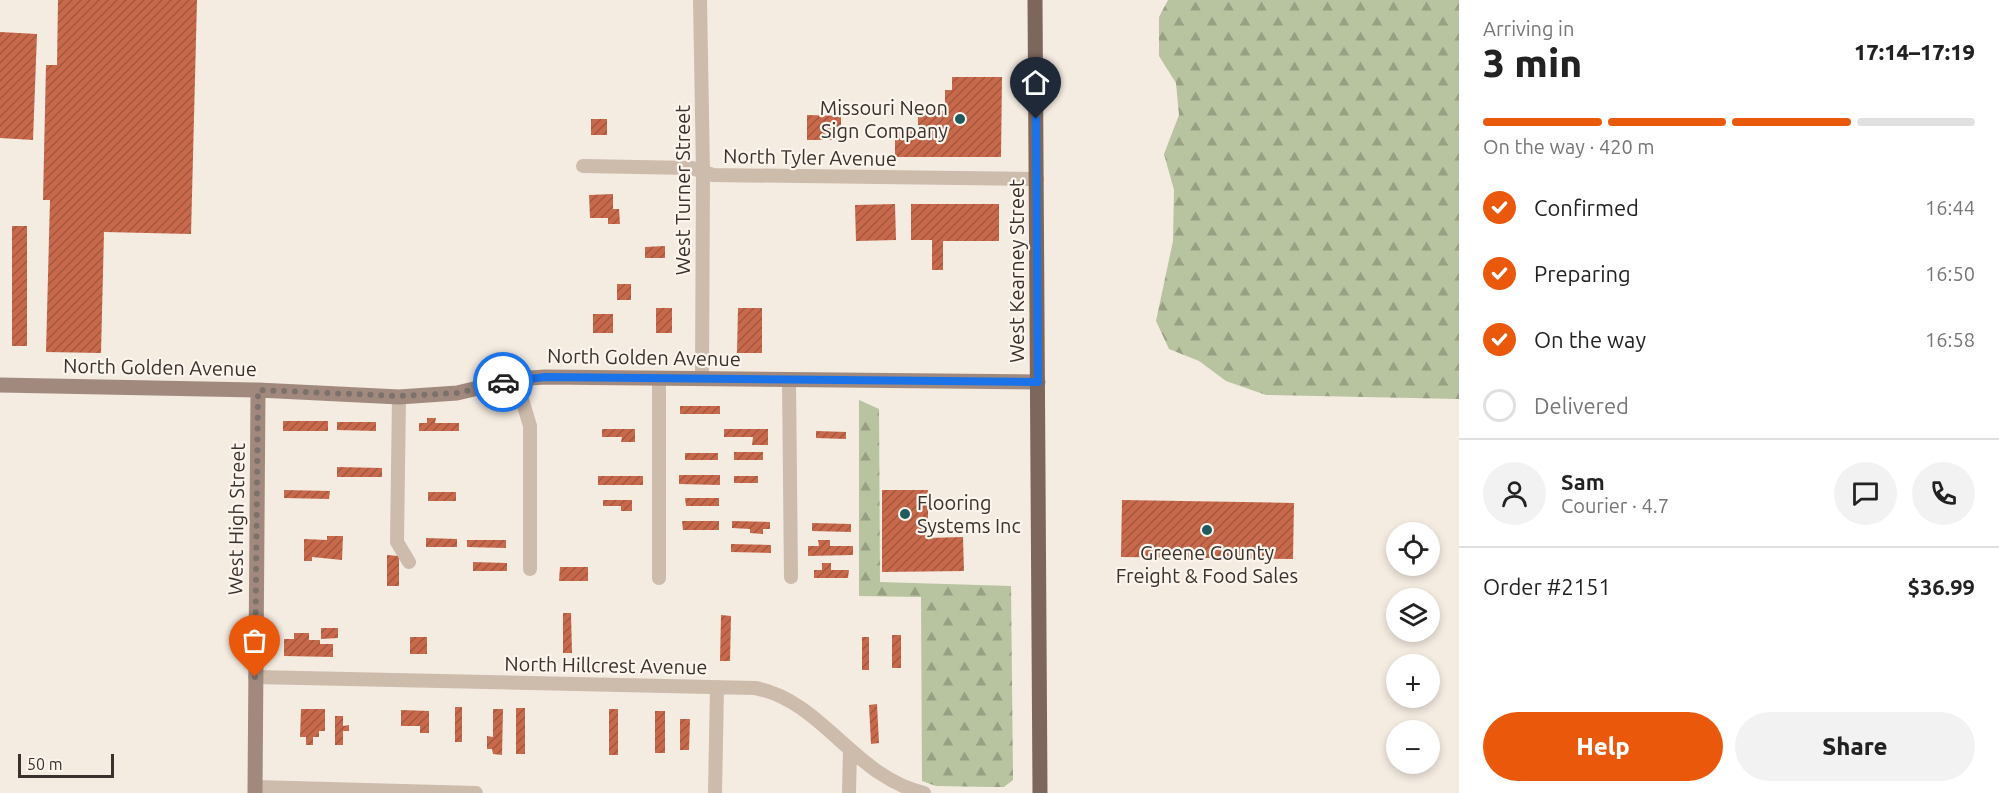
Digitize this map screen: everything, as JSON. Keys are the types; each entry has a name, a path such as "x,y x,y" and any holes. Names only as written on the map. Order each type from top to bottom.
{"main road":[{"name":"West Kearney Street","path":"1035,0 1040,793"}],"street":[{"name":"West Turner Street","path":"700,0 703,171 702,379"},
{"name":"North Tyler Avenue","path":"583,166 692,168 713,175 1036,179"},
{"name":"North Golden Avenue","path":"0,385 258,390 399,396 458,393 516,379 545,377 1038,382"},
{"path":"516,379 530,426 530,569"},
{"path":"659,379 659,578"},
{"path":"789,380 790,577"},
{"name":"West High Street","path":"255,790 258,390"},
{"path":"399,396 397,542 409,562"},
{"name":"North Hillcrest Avenue","path":"255,677 755,688 785,698 801,709 885,778 905,788 924,793"},
{"path":"715,793 717,687"},
{"path":"849,793 850,750"},
{"path":"255,790 476,793"}],"green space":[{"path":"1168,0 1459,0 1459,399 1266,395 1226,381 1199,361 1169,349 1156,321 1173,241 1174,190 1164,154 1179,115 1176,83 1159,56 1159,17"},
{"path":"859,400 879,409 880,582 1011,586 1013,780 1004,787 936,786 922,781 921,597 859,596"}],"building":[{"path":"58,0 197,0 191,234 104,232 101,353 46,352 50,200 43,200 46,65 57,65"},
{"path":"0,32 37,34 33,140 0,138"},
{"name":"Missouri Neon Sign Company","path":"952,77 1002,77 1001,157 895,157 895,132 901,132 901,128 914,129 914,132 918,133 918,110 945,111 945,90 952,90"},
{"path":"807,115 841,116 841,140 807,140"},
{"path":"591,119 607,119 607,135 591,135"},
{"path":"613,194 613,209 619,209 620,224 608,224 608,218 590,218 589,195"},
{"path":"895,204 896,240 856,241 855,205"},
{"path":"911,204 999,204 999,241 943,241 943,270 932,270 932,240 911,240"},
{"path":"12,226 27,226 27,346 12,346"},
{"path":"665,246 665,258 645,258 645,247"},
{"path":"617,284 631,284 631,300 617,300"},
{"path":"656,308 672,308 672,333 656,333"},
{"path":"738,308 762,308 762,353 737,353"},
{"path":"593,314 613,314 613,333 593,333"},
{"path":"680,406 720,406 720,414 680,414"},
{"path":"427,418 436,418 435,423 459,423 459,431 419,431 419,423 427,423"},
{"path":"283,421 328,421 328,431 283,431"},
{"path":"337,422 376,422 376,431 337,430"},
{"path":"602,429 635,429 635,442 621,442 622,437 602,437"},
{"path":"724,429 768,429 768,445 752,445 753,437 724,437"},
{"path":"816,431 846,432 846,439 816,438"},
{"path":"734,452 763,452 763,460 734,460"},
{"path":"685,453 718,453 718,460 685,460"},
{"path":"337,467 382,468 382,477 337,477"},
{"path":"679,475 720,475 720,485 679,484"},
{"path":"598,476 643,476 643,485 598,485"},
{"path":"734,476 758,476 758,483 734,483"},
{"path":"284,490 330,491 329,499 284,498"},
{"name":"Flooring Systems Inc","path":"882,490 928,490 928,538 963,537 964,571 882,572"},
{"path":"428,492 456,492 456,501 428,501"},
{"path":"685,498 719,498 719,506 686,506"},
{"path":"603,500 632,500 632,511 621,511 621,506 603,506"},
{"name":"Greene County Freight & Food Sales","path":"1122,500 1294,503 1293,559 1121,557"},
{"path":"682,521 719,521 719,530 683,530"},
{"path":"732,521 770,522 770,529 763,529 763,534 750,533 750,529 732,528"},
{"path":"812,523 851,524 851,532 812,531"},
{"path":"327,536 343,536 342,560 312,557 312,561 304,561 304,539 327,540"},
{"path":"426,538 457,539 457,547 426,547"},
{"path":"467,540 506,540 506,548 467,547"},
{"path":"818,540 830,540 830,546 853,546 853,555 808,556 808,546 819,546"},
{"path":"731,544 771,545 771,553 731,552"},
{"path":"387,555 399,556 399,586 387,586"},
{"path":"473,562 507,563 507,571 473,571"},
{"path":"822,563 831,563 831,570 849,570 848,578 814,578 814,570 822,570"},
{"path":"560,567 588,567 588,581 559,581"},
{"path":"563,613 571,613 572,653 563,653"},
{"path":"721,615 731,616 730,661 720,661"},
{"path":"321,628 338,628 338,638 321,639"},
{"path":"294,633 309,633 309,640 320,640 320,644 333,644 333,657 284,656 284,639 294,639"},
{"path":"892,635 901,635 901,668 892,668"},
{"path":"410,637 427,637 427,654 410,654"},
{"path":"862,637 869,637 869,670 862,670"},
{"path":"877,704 879,743 871,744 869,705"},
{"path":"455,707 462,707 462,742 455,742"},
{"path":"516,708 525,708 525,754 516,754"},
{"path":"301,709 325,709 325,731 319,731 319,737 313,737 313,745 306,745 306,737 300,737"},
{"path":"493,709 503,709 502,755 493,754 492,749 487,749 487,736 493,737"},
{"path":"609,709 618,709 618,755 609,755"},
{"path":"401,710 429,711 429,733 420,733 420,726 401,726"},
{"path":"655,711 665,711 665,753 655,753"},
{"path":"335,716 343,716 343,726 349,725 349,731 343,731 343,745 335,745"},
{"path":"680,719 690,719 689,750 680,750"}],"way so far":[{"path":"255,677 258,390 399,396 458,393 503,382"}],"place":[{"name":"Missouri Neon Sign Company","path":"960,119"},
{"name":"Flooring Systems Inc","path":"905,514"},
{"name":"Greene County Freight & Food Sales","path":"1207,530"}],"route":[{"path":"503,382 545,377 1038,382 1036,119"}]}
